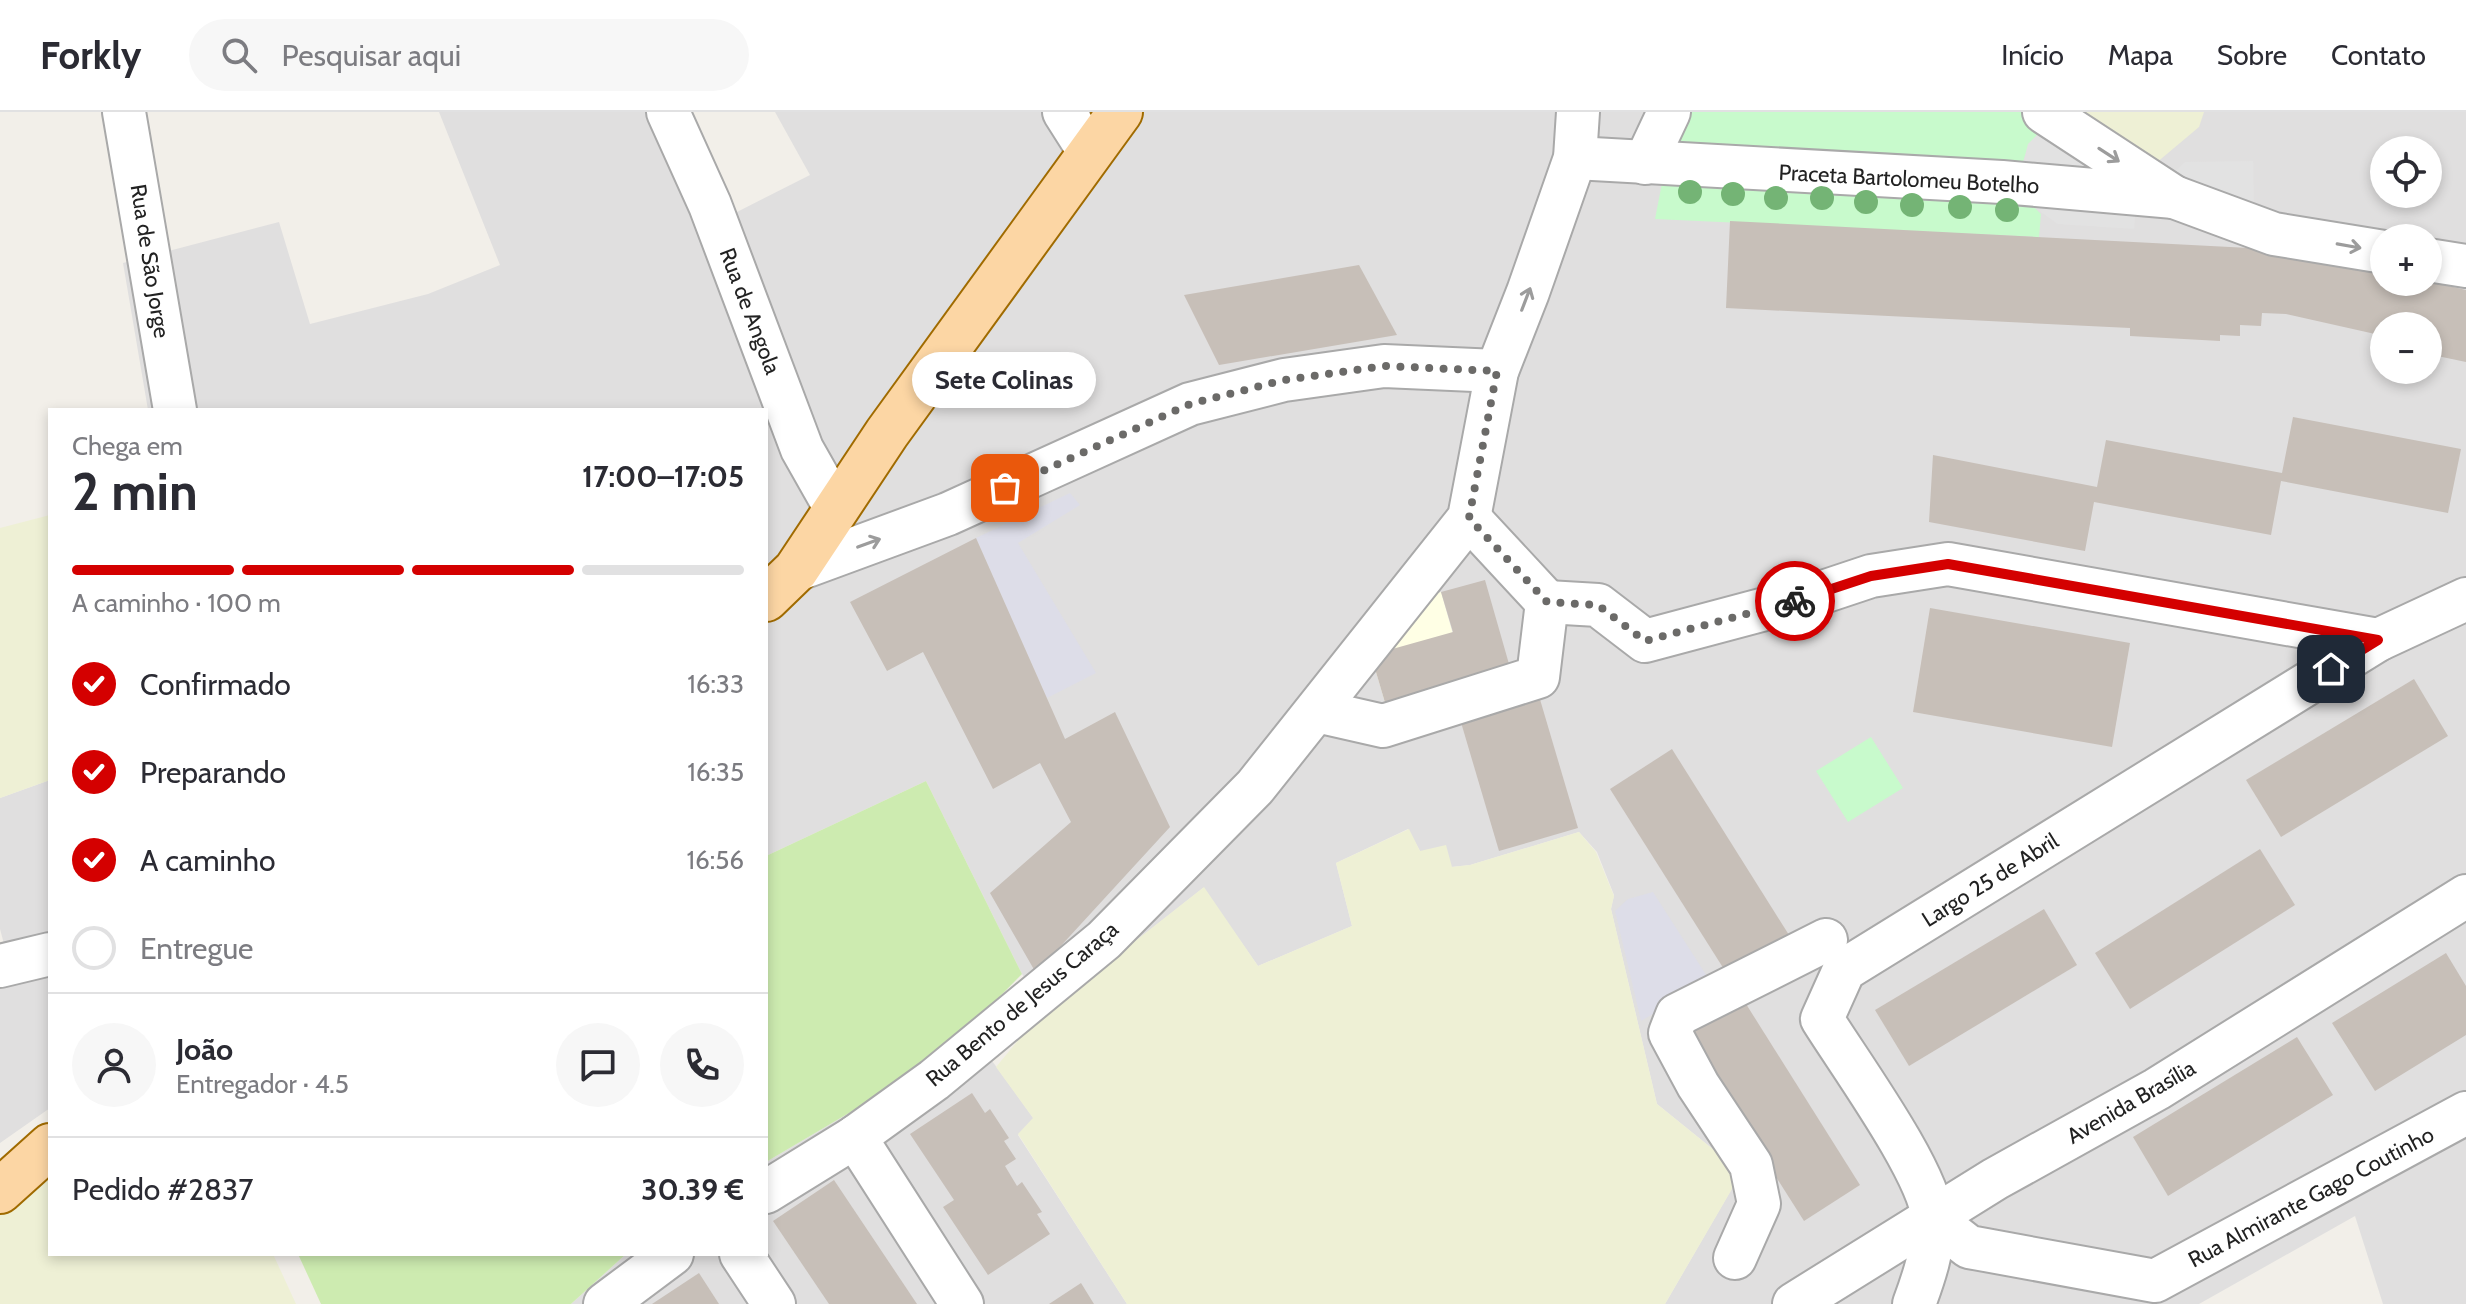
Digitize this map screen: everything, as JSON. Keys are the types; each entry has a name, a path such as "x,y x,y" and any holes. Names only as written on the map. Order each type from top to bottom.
{"main road":[{"path":"781,584 1120,112"},
{"path":"0,1191 48,1148"}],"street":[{"name":"Rua de São Jorge","path":"124,112 175,408"},
{"name":"Rua de Angola","path":"668,112 710,205 802,449 836,509"},
{"path":"1064,112 1090,153"},
{"path":"1578,112 1575,158 1497,371 1469,518 1547,602 1598,605 1645,641 1799,600 1871,576 1948,564 2378,640"},
{"path":"1645,163 1669,112"},
{"path":"2044,112 2174,197 2274,234 2370,250"},
{"name":"Praceta Bartolomeu Botelho","path":"1575,158 2021,184 2174,197"},
{"path":"2442,262 2466,266"},
{"path":"781,584 948,514 1190,404 1284,380 1384,366 1497,371"},
{"name":"Rua Bento de Jesus Caraça","path":"768,1191 855,1137 934,1080 1104,940 1255,787 1469,518"},
{"name":"Largo 25 de Abril","path":"1933,1219 1916,1169 1822,1019 1844,970 2378,640 2466,599"},
{"path":"1317,711 1383,726 1538,677 1547,602"},
{"name":"Avenida Brasília","path":"1794,1304 1995,1179 2157,1089 2466,896"},
{"path":"1735,1258 1759,1204 1751,1165 1698,1085 1670,1033 1677,1015 1826,940"},
{"path":"0,966 48,954"},
{"name":"Rua Almirante Gago Coutinho","path":"2121,1304 2155,1281 2466,1113"},
{"path":"855,1137 962,1304"},
{"path":"2335,1183 2466,1146"},
{"path":"1914,1304 1923,1281 1933,1219 1969,1247 2155,1281"},
{"path":"605,1304 669,1256"},
{"path":"742,1256 774,1304"}],"shaded area":[{"path":"439,112 692,112 735,213 810,175 775,112 2466,112 2466,1304 2383,1304 2355,1216 2199,1304 1665,1304 1731,1190 1734,1176 1725,1159 1657,1104 1611,909 1614,895 1597,852 1579,832 1470,865 1451,867 1420,851 1408,829 1336,863 1352,926 1258,966 1203,888 1047,1011 1022,974 926,781 768,855 768,408 148,408 123,263 279,222 310,324 428,294 500,265"},
{"path":"2072,112 2204,112 2199,127 2155,164"},
{"path":"2042,130 2138,184 2134,229 2058,224 2035,208 2019,179 2028,144"},
{"path":"2253,161 2254,206 2167,178 2185,162"},
{"path":"1070,493 1080,505 1018,543 1096,673 1047,698 976,538"},
{"path":"48,516 48,781 0,798 0,528"},
{"path":"1441,592 1467,683 1386,706 1370,651 1425,597"},
{"path":"48,781 48,1109 0,1143 0,989 15,985 0,929 0,798"},
{"path":"1409,829 1420,851 1446,845 1452,867 1470,865 1579,832 1596,852 1614,896 1611,909 1657,1104 1725,1159 1734,1176 1732,1189 1665,1304 1127,1304 1018,1134 1033,1118 996,1067 1036,1019 1204,887 1258,966 1352,926 1336,863"},
{"path":"1653,892 1710,981 1641,1021 1615,911 1628,899"},
{"path":"990,1058 1034,1119 1018,1135 1127,1304 571,1304 624,1256 768,1256 768,1161 876,1097"},
{"path":"48,1169 48,1256 274,1256 296,1304 0,1304 0,1211"}],"green space":[{"path":"1686,112 2027,112 2042,130 2028,150 2022,172 2026,194 2041,214 2039,237 1655,219 1669,147"},
{"path":"1871,737 1903,788 1848,822 1816,771"},
{"path":"926,781 1022,974 966,1031 876,1097 768,1161 768,855"},
{"path":"299,1256 624,1256 571,1304 321,1304"}],"building":[{"path":"1730,221 2289,250 2370,268 2370,296 2442,296 2442,284 2466,290 2466,362 2442,357 2442,312 2370,312 2370,333 2286,314 2262,313 2261,326 2240,325 2240,336 2220,335 2220,341 2130,336 2130,328 1726,308"},
{"path":"1359,265 1397,335 1219,365 1184,295"},
{"path":"2293,417 2461,449 2448,513 2281,481 2271,535 2094,502 2085,551 1929,522 1933,455 2097,487 2106,440 2282,473"},
{"path":"976,538 1065,739 1115,712 1170,827 1036,973 990,893 1071,822 1040,763 993,789 923,652 887,671 850,602"},
{"path":"1485,580 1511,671 1386,706 1371,655 1453,632 1441,592"},
{"path":"1930,608 2130,643 2112,747 1913,712"},
{"path":"2414,679 2448,736 2281,837 2246,780"},
{"path":"1539,696 1578,828 1499,851 1460,719"},
{"path":"1672,749 1789,935 1727,974 1610,789"},
{"path":"2260,849 2295,905 2130,1009 2095,953"},
{"path":"2044,909 2077,965 1909,1066 1875,1010"},
{"path":"2446,953 2466,986 2466,1035 2375,1091 2332,1023"},
{"path":"1741,996 1860,1185 1804,1221 1684,1032"},
{"path":"2297,1037 2333,1095 2168,1196 2133,1137"},
{"path":"972,1093 985,1113 990,1109 1009,1138 1004,1141 1016,1159 1005,1166 1017,1186 1022,1182 1042,1212 1037,1214 1050,1234 988,1275 943,1207 954,1200 910,1134"},
{"path":"834,1180 917,1304 829,1304 773,1221"},
{"path":"699,1273 719,1304 652,1304"},
{"path":"1081,1283 1094,1304 1049,1304"}],"way so far":[{"path":"1005,488 1190,404 1284,380 1384,366 1497,371 1469,518 1547,602 1598,605 1645,641 1795,601"}],"place":[{"name":"Sete Colinas","path":"1005,488"}],"route":[{"path":"1795,601 1871,576 1948,564 2378,640 2331,669"}]}
